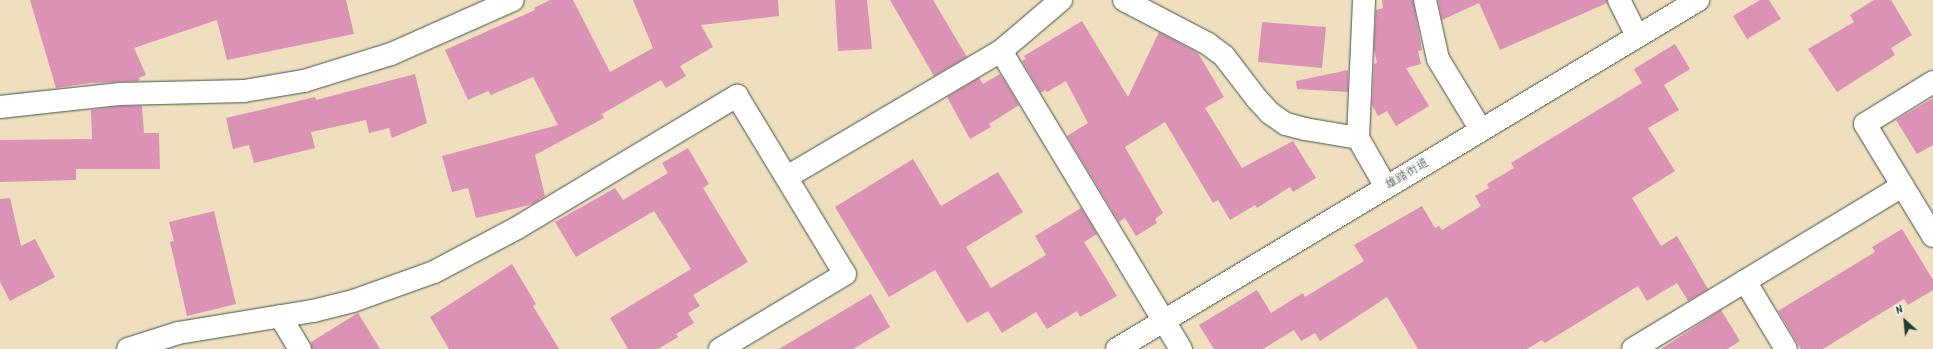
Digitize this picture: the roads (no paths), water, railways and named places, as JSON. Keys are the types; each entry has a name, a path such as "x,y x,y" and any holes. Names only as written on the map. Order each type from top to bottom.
{"street":[{"path":"0,108 120,94 244,91 304,81 391,54 513,0"},
{"path":"787,177 1001,50 1061,0"},
{"path":"1124,0 1208,44 1224,56 1256,99 1270,113 1286,124 1305,129 1358,138"},
{"path":"1364,0 1358,138 1386,187"},
{"path":"1425,0 1438,59 1481,130"},
{"path":"1619,0 1637,36"},
{"name":"雄踏街道","path":"1117,349 1698,0"},
{"path":"1001,50 1181,349"},
{"path":"1933,82 1865,124 1933,236"},
{"path":"128,349 178,333 313,311 361,299 389,290 448,265 517,228 737,96 845,274 720,349"},
{"path":"1633,349 1902,186"},
{"path":"1746,281 1786,349"},
{"path":"280,316 300,349"}]}
